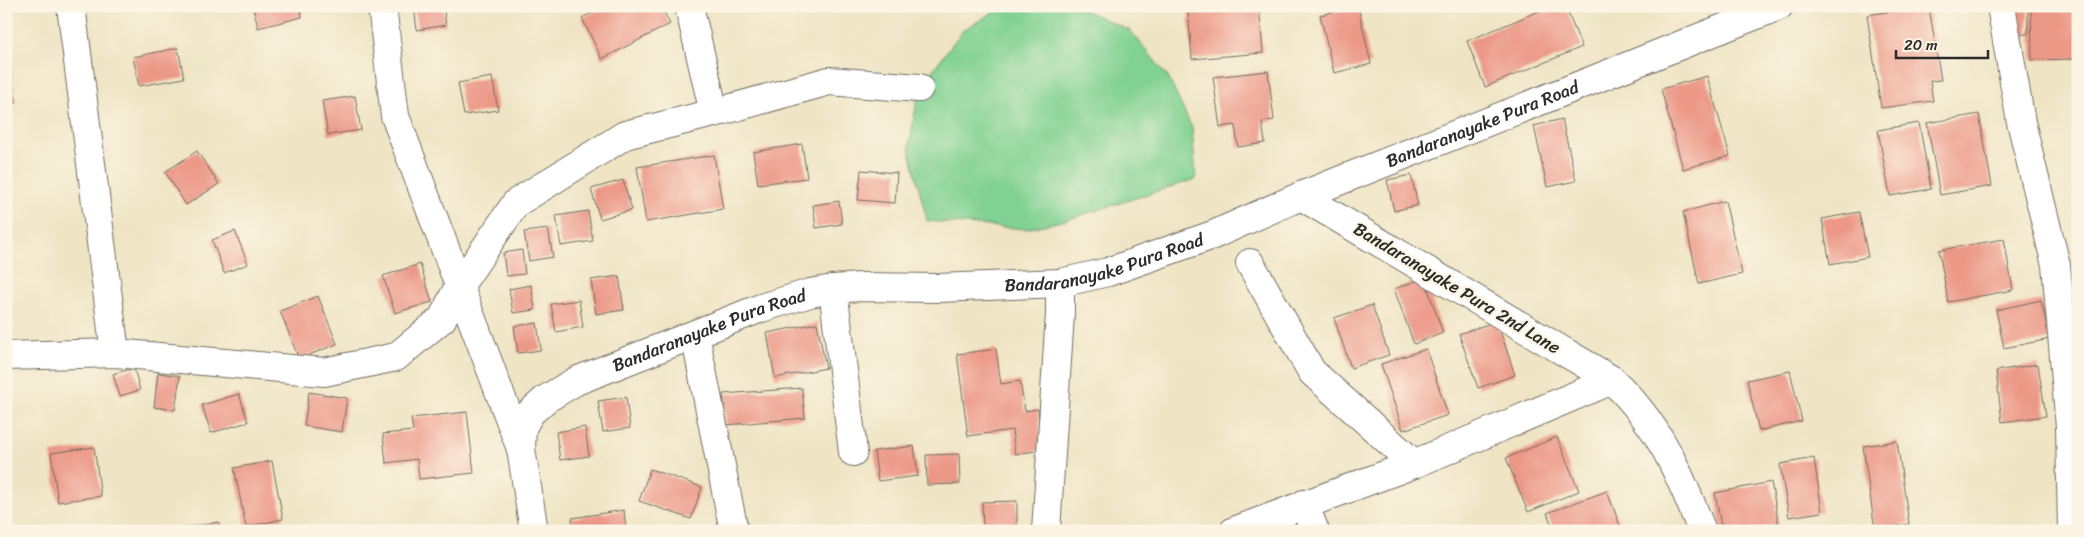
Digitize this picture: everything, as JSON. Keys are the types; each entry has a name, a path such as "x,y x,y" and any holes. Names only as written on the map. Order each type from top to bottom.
{"street":[{"path":"71,6 115,353"},
{"path":"382,6 395,116 458,288 521,449"},
{"path":"688,6 714,113"},
{"name":"Bandaranayake Pura Road","path":"533,530 521,449 522,428 530,413 546,399 576,381 761,308 810,293 833,289 938,288 1060,283 1108,272 1213,235 1301,196 1779,6"},
{"path":"2001,6 2021,122 2056,265 2070,427 2072,531"},
{"path":"6,356 115,353 324,372 396,357 442,319 458,288 516,203 625,135 714,113 829,81 919,88"},
{"name":"Bandaranayake Pura 2nd Lane","path":"1301,196 1603,385 1636,402 1655,430 1682,478 1702,531"},
{"path":"1250,263 1312,372 1414,464"},
{"path":"1046,531 1060,314 1060,283"},
{"path":"833,289 853,452"},
{"path":"695,335 734,531"},
{"path":"1234,531 1414,464 1603,385"},
{"path":"1304,504 1315,531"}],"green space":[{"path":"1004,6 1069,6 1084,10 1131,31 1168,77 1192,128 1196,179 1066,220 1026,229 927,221 909,147 919,88 963,30"}],"building":[{"path":"253,6 300,6 302,17 258,28"},
{"path":"414,6 443,6 446,25 417,30"},
{"path":"606,6 661,6 670,24 602,59 582,18"},
{"path":"745,6 782,6 781,14"},
{"path":"1259,6 1263,53 1192,59 1188,11"},
{"path":"1358,6 1371,64 1334,73 1320,15"},
{"path":"1551,6 1565,6 1582,47 1485,87 1467,41"},
{"path":"2008,6 2028,6 2028,34 2009,35"},
{"path":"2031,6 2078,6 2078,59 2032,60"},
{"path":"1929,7 1941,80 1930,81 1933,101 1881,108 1867,15"},
{"path":"178,48 184,78 139,86 133,57"},
{"path":"10,66 16,103 6,104 6,67"},
{"path":"1268,71 1274,120 1262,122 1265,143 1238,147 1235,125 1220,127 1213,77"},
{"path":"1707,76 1730,156 1683,169 1661,89"},
{"path":"492,77 498,110 464,115 458,83"},
{"path":"355,96 361,130 328,135 322,101"},
{"path":"1979,114 1992,186 1940,195 1927,123"},
{"path":"1562,119 1576,181 1547,187 1534,126"},
{"path":"1919,123 1931,189 1890,196 1878,130"},
{"path":"802,144 807,178 758,184 753,152"},
{"path":"197,151 219,184 186,205 165,172"},
{"path":"714,155 723,209 646,222 637,167"},
{"path":"861,170 897,173 895,203 858,200"},
{"path":"1411,175 1418,205 1394,211 1387,180"},
{"path":"623,180 632,210 600,219 591,189"},
{"path":"839,201 842,224 816,228 813,205"},
{"path":"1725,201 1742,274 1699,284 1683,212"},
{"path":"588,211 593,241 561,246 556,216"},
{"path":"1859,212 1868,257 1830,264 1822,219"},
{"path":"548,229 553,257 529,261 524,232"},
{"path":"235,231 248,264 224,273 212,240"},
{"path":"2004,239 2013,290 1948,302 1939,250"},
{"path":"522,250 525,274 506,276 503,253"},
{"path":"420,264 432,302 395,313 383,276"},
{"path":"619,276 624,310 596,314 591,280"},
{"path":"1424,278 1443,333 1414,344 1394,289"},
{"path":"531,285 535,310 513,313 509,289"},
{"path":"318,296 337,344 299,359 280,311"},
{"path":"579,300 583,327 556,332 551,304"},
{"path":"2041,300 2050,339 2004,348 1996,310"},
{"path":"1372,305 1389,355 1351,368 1334,318"},
{"path":"1497,321 1515,375 1478,388 1459,334"},
{"path":"537,323 541,350 518,353 514,326"},
{"path":"817,323 826,368 775,378 767,333"},
{"path":"996,349 1001,384 1020,381 1025,411 1038,409 1042,450 1015,454 1012,430 968,436 957,354"},
{"path":"1426,349 1448,415 1403,430 1381,364"},
{"path":"2038,364 2046,416 2002,422 1996,371"},
{"path":"134,368 140,390 120,396 113,374"},
{"path":"1790,371 1802,421 1759,431 1747,380"},
{"path":"158,373 180,376 175,410 154,407"},
{"path":"802,388 805,418 726,425 723,394"},
{"path":"309,392 347,398 342,432 304,426"},
{"path":"239,394 248,422 211,433 202,405"},
{"path":"626,397 630,428 603,432 598,401"},
{"path":"467,412 474,473 419,479 417,459 386,463 383,434 413,431 411,418"},
{"path":"585,427 589,456 560,460 556,432"},
{"path":"1557,437 1579,491 1528,512 1506,458"},
{"path":"1897,441 1909,524 1875,530 1863,446"},
{"path":"914,446 918,476 878,481 874,451"},
{"path":"94,447 101,496 58,502 51,453"},
{"path":"959,454 960,484 927,485 926,455"},
{"path":"1814,458 1822,512 1789,517 1780,464"},
{"path":"272,461 283,519 246,527 234,468"},
{"path":"650,469 702,487 691,519 639,501"},
{"path":"1771,482 1779,525 1750,531 1722,531 1715,493"},
{"path":"1607,491 1622,531 1554,531 1547,513"},
{"path":"1017,501 1017,531 983,531 982,502"},
{"path":"624,510 626,531 573,531 572,518"},
{"path":"219,522 220,531 172,531 172,530"}]}
